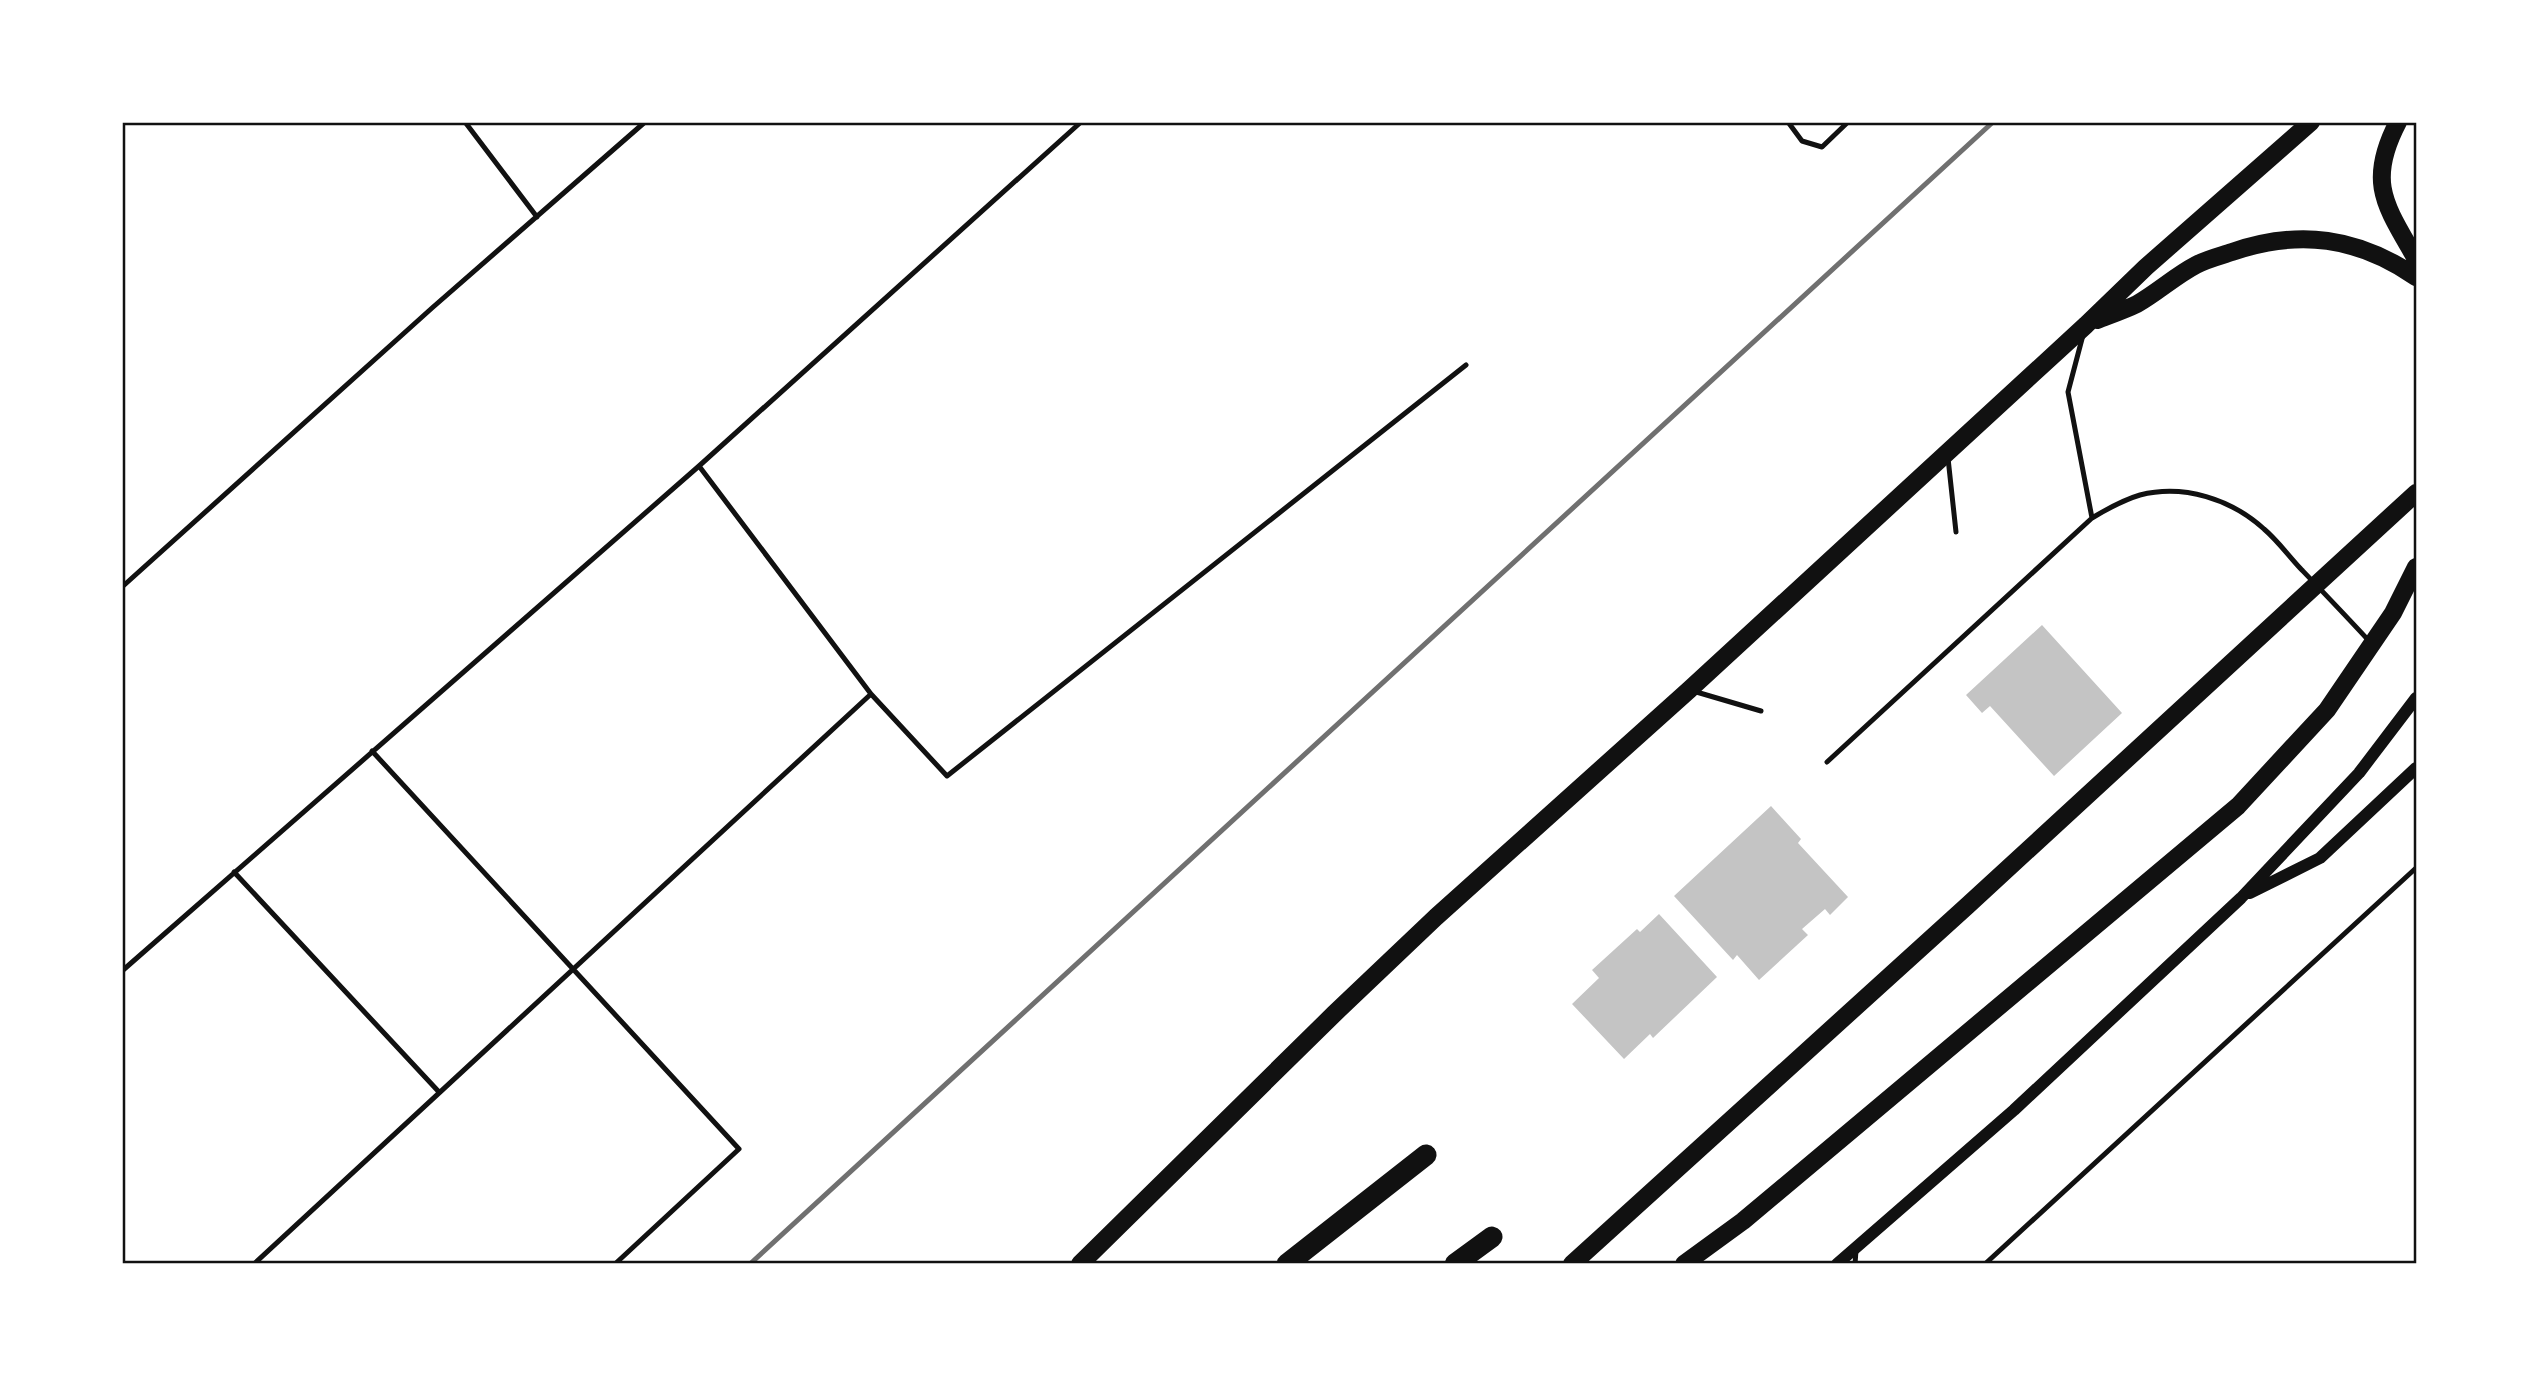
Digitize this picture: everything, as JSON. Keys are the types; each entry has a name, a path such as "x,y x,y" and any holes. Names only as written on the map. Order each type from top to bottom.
{"highway":[{"path":"1287,1264 1426,1155"},
{"path":"1455,1264 1492,1237"}],"main road":[{"path":"1080,1264 1380,970 1689,690 2146,267 2311,122"},
{"path":"2398,122 2383,161 2383,193 2385,204 2417,259"},
{"path":"2086,325 2138,303 2198,264 2238,250 2288,240 2324,239 2362,248 2394,261 2417,277"},
{"path":"1572,1264 2417,493"},
{"path":"1684,1264 1743,1221 2238,806 2327,710 2393,613 2417,567"},
{"path":"1706,1264 1743,1221"}],"street":[{"path":"1837,1264 2014,1110 2241,898 2358,773 2417,698"},
{"path":"2241,898 2320,858 2417,768"}],"lane":[{"path":"465,122 537,217"},
{"path":"122,587 645,122"},
{"path":"122,971 699,466 1081,122"},
{"path":"1788,122 1802,141 1822,147 1848,122"},
{"path":"2086,325 2068,392 2092,518"},
{"path":"699,466 871,694 947,776 1466,365"},
{"path":"1947,452 1956,532"},
{"path":"1827,762 2092,518 2114,505 2141,495 2194,493 2216,499 2240,511 2263,528 2372,644"},
{"path":"1689,690 1760,711"},
{"path":"254,1264 871,694"},
{"path":"372,751 739,1149 615,1264"},
{"path":"1985,1264 2417,868"},
{"path":"234,872 439,1092"},
{"path":"1855,1264 1856,1247"}],"building":[{"path":"2042,625 2122,713 2054,776 1990,706 1982,713 1966,695"},
{"path":"1771,806 1801,839 1798,843 1848,897 1830,915 1825,909 1802,929 1808,935 1759,980 1737,955 1733,960 1674,896"},
{"path":"1659,914 1717,977 1653,1038 1650,1034 1624,1059 1572,1004 1599,978 1592,970 1637,929 1640,932"}],"railway":[{"path":"750,1264 1993,122"}]}
